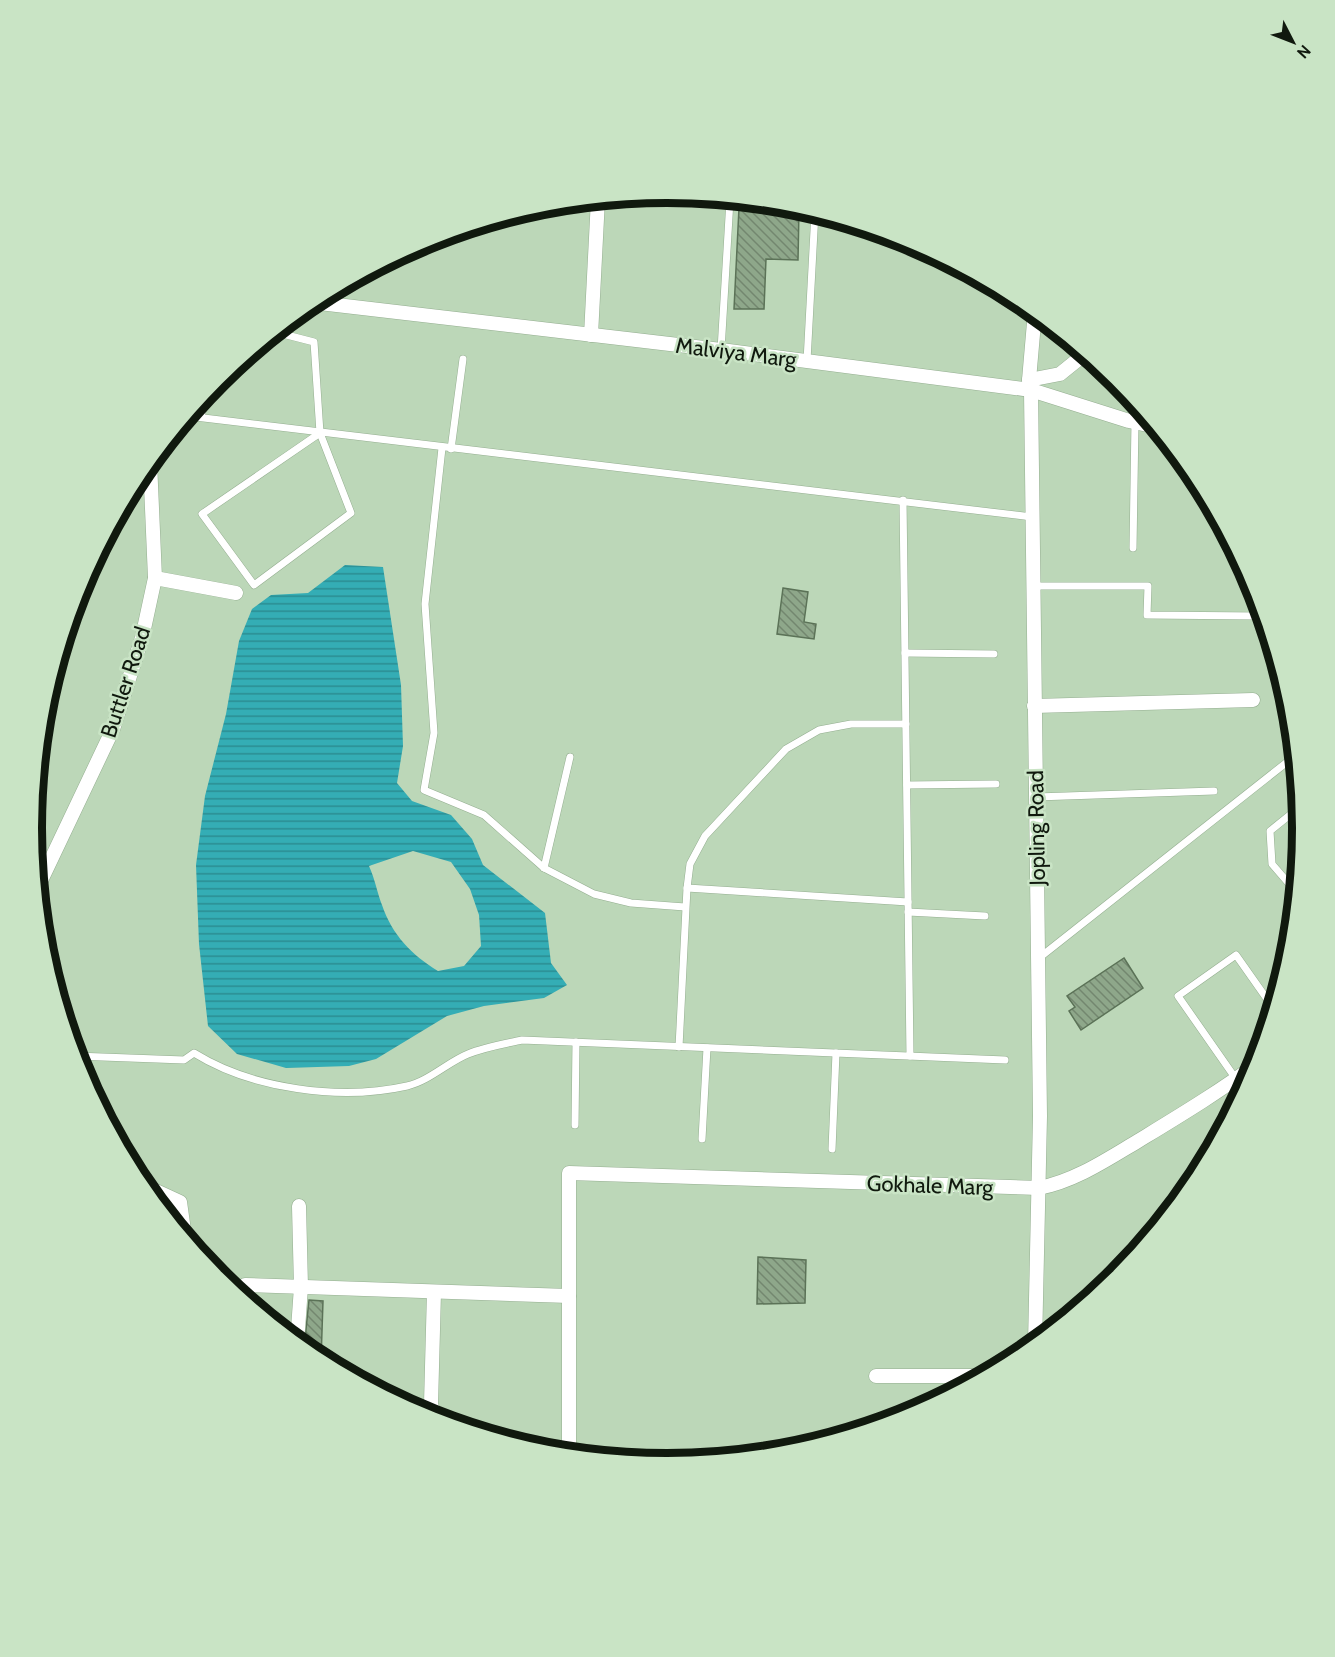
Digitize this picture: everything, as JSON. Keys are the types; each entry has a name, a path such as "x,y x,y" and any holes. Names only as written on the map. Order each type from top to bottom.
{"street":[{"path":"591,335 598,207"},
{"name":"Malviya Marg","path":"327,304 1030,385 1145,424"},
{"name":"Jopling Road","path":"1034,322 1030,385 1038,959 1039,1188 1035,1334"},
{"path":"1030,385 1060,374 1080,358"},
{"name":"Buttler Road","path":"44,877 113,729 142,638 155,578 151,476"},
{"path":"155,578 236,593"},
{"path":"1034,706 1253,700"},
{"name":"Gokhale Marg","path":"569,1296 569,1173 1039,1188 1065,1183 1241,1076"},
{"path":"159,1192 180,1202 183,1224"},
{"path":"298,1333 301,1287 299,1206"},
{"path":"245,1285 569,1296 569,1446"},
{"path":"432,1408 434,1292"},
{"path":"876,1376 969,1376"}],"lane":[{"path":"721,350 730,206"},
{"path":"807,361 815,221"},
{"path":"284,334 314,342 320,433 351,513 254,585 202,514 320,433"},
{"path":"451,449 463,358"},
{"path":"201,417 202,410"},
{"path":"196,417 442,448 903,500 1032,517"},
{"path":"1133,548 1135,422"},
{"path":"442,448 425,604 434,733 424,790 484,815 544,868 594,894 631,903 685,907"},
{"path":"903,500 910,1056"},
{"path":"1033,586 1148,586 1148,615 1256,616"},
{"path":"905,653 994,654"},
{"path":"679,1047 687,888 690,864 705,836 786,748 819,730 851,724 906,724"},
{"path":"544,868 570,757"},
{"path":"1038,959 1289,760"},
{"path":"907,785 996,784"},
{"path":"1036,797 1214,791"},
{"path":"1290,885 1272,864 1270,831 1293,813"},
{"path":"687,888 908,902"},
{"path":"909,912 985,916"},
{"path":"1237,1086 1178,996 1236,955 1269,1001"},
{"path":"85,1056 184,1060 194,1053 219,1068 271,1085 349,1091 409,1085 469,1054 522,1040 1005,1060"},
{"path":"575,1125 576,1042"},
{"path":"702,1138 707,1048"},
{"path":"832,1149 836,1053"}],"water":[{"path":"345,565 383,567 401,685 403,746 397,783 412,801 451,815 472,839 483,865 545,913 551,963 567,985 544,998 484,1006 447,1016 376,1059 349,1066 286,1068 237,1054 208,1026 199,944 196,865 205,796 226,714 239,641 252,609 271,595 308,593","holes":["413,851 451,862 470,889 479,915 481,946 464,966 438,971 411,951 391,926 369,866"]}],"building":[{"path":"739,208 799,217 798,260 766,259 764,309 734,309"},
{"path":"783,588 808,592 804,622 816,624 814,639 777,634"},
{"path":"1124,958 1143,988 1081,1030 1069,1011 1075,1007 1067,996"},
{"path":"758,1257 806,1260 805,1303 757,1304"},
{"path":"309,1300 323,1301 321,1350 305,1338"}]}
